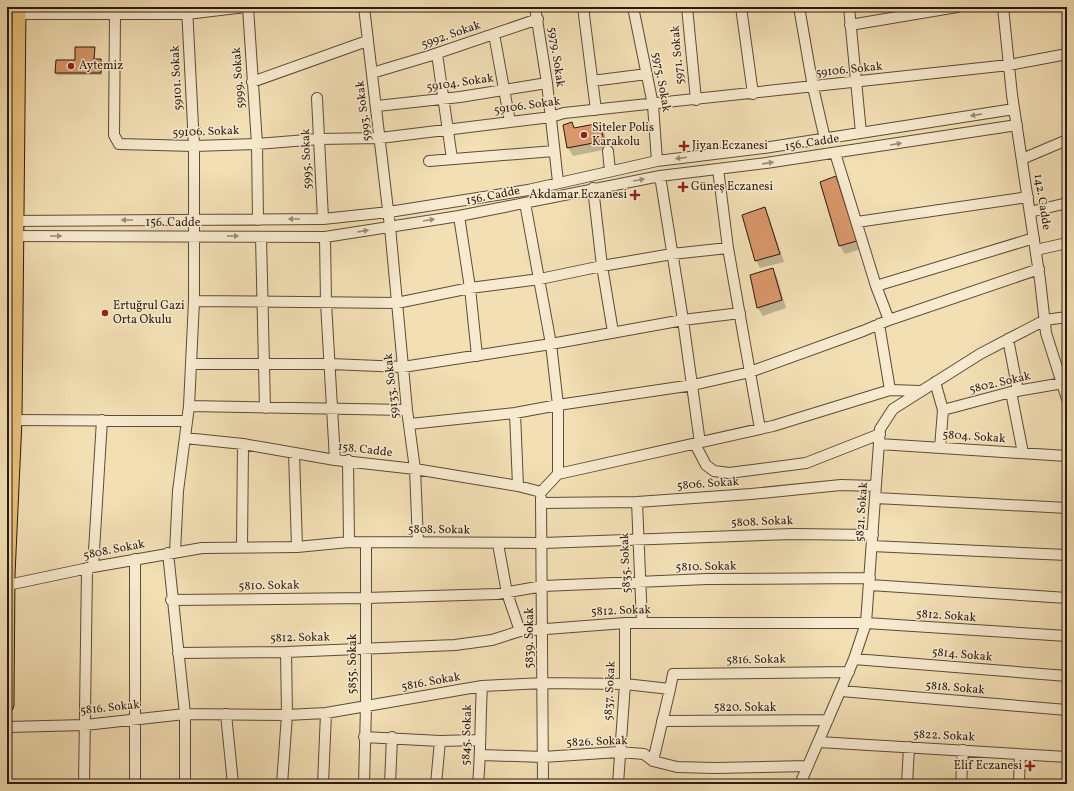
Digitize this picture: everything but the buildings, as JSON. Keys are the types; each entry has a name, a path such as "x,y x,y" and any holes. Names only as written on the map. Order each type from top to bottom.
{"main road":[{"path":"7,705 8,585 15,420 12,220 19,10"}],"street":[{"path":"19,10 115,14 246,7"},
{"name":"5999. Sokak","path":"246,7 257,144 258,220"},
{"name":"5993. Sokak","path":"364,7 367,41 377,106 390,227"},
{"name":"5979. Sokak","path":"536,7 547,82 558,182"},
{"path":"583,7 596,110"},
{"name":"5975. Sokak","path":"633,7 653,105 657,161"},
{"name":"5971. Sokak","path":"687,7 696,100"},
{"path":"742,7 753,94"},
{"path":"799,7 813,87 825,139"},
{"path":"849,7 855,83 861,133"},
{"path":"850,25 911,11 957,7"},
{"name":"142. Cadde","path":"1002,7 1014,109 1039,269 1046,333 1067,399"},
{"name":"59101. Sokak","path":"185,784 185,714 171,600 171,552 187,421 194,301 194,146 187,10"},
{"name":"59106. Sokak","path":"115,14 114,135 120,144 194,146 257,144 319,138 380,138 596,110 1009,66 1067,54"},
{"name":"5992. Sokak","path":"372,73 437,54 538,19"},
{"path":"494,34 510,122"},
{"path":"252,82 367,41"},
{"path":"437,54 452,159"},
{"path":"592,81 647,74"},
{"name":"59104. Sokak","path":"377,106 443,99 547,82"},
{"name":"5995. Sokak","path":"317,98 323,219"},
{"name":"156. Cadde","path":"12,220 323,219 389,212 528,190 558,182 657,161 825,139 1014,109"},
{"name":"156. Cadde","path":"12,236 325,237 460,216 660,176 835,153 1017,125"},
{"path":"1022,159 1067,140"},
{"path":"429,161 554,151"},
{"path":"608,151 610,171"},
{"path":"835,153 876,286 884,322 890,390"},
{"path":"718,169 728,248 760,429"},
{"path":"660,176 693,386 697,443 706,466 714,471 729,473 806,463 880,439"},
{"path":"594,188 602,266 613,332"},
{"path":"857,222 1028,197"},
{"path":"525,203 551,344 558,405 558,474"},
{"path":"1030,212 1067,204"},
{"path":"460,216 470,288 476,356"},
{"name":"59133. Sokak","path":"390,227 407,410 415,469 418,542"},
{"path":"262,237 266,365 265,408"},
{"path":"325,237 326,303 335,460"},
{"path":"876,286 1034,238"},
{"path":"1036,250 1067,243"},
{"path":"194,301 397,303 470,288 540,279 602,266 672,254 728,248"},
{"path":"410,424 515,413 558,405 693,386 750,372 884,322 1039,269"},
{"path":"191,364 330,364 403,367 551,344 683,320 740,313"},
{"path":"1045,320 1067,317"},
{"name":"5821. Sokak","path":"800,784 849,672 866,623 880,429 893,408 980,354 1045,320"},
{"path":"1008,339 1023,454"},
{"path":"936,382 943,410 940,448"},
{"name":"5802. Sokak","path":"943,410 1014,392 1063,383"},
{"path":"541,492 558,474 760,429 890,390 921,391"},
{"path":"188,406 407,410"},
{"path":"515,413 518,486"},
{"path":"15,420 187,421"},
{"path":"84,784 90,568 102,420"},
{"name":"158. Cadde","path":"185,438 243,444 335,460 348,460 415,469 518,486 541,492"},
{"name":"5804. Sokak","path":"880,439 940,448 1067,456"},
{"path":"242,547 243,444"},
{"path":"294,453 297,546"},
{"path":"348,460 349,542"},
{"name":"5806. Sokak","path":"541,503 637,502 751,494 841,485 876,486"},
{"name":"5839. Sokak","path":"541,492 543,586 543,784"},
{"path":"876,498 1067,508"},
{"name":"5835. Sokak","path":"637,502 642,623"},
{"name":"5808. Sokak","path":"8,585 171,552 202,548 297,546 349,542 366,544 418,542 498,544 793,534 873,535"},
{"name":"5855. Sokak","path":"364,784 364,737 366,706 366,544"},
{"path":"498,544 508,593 520,631"},
{"path":"872,546 1067,554"},
{"path":"135,559 135,784"},
{"name":"5810. Sokak","path":"171,600 366,598 508,593 543,586 707,579 870,582 1067,598"},
{"name":"5812. Sokak","path":"178,653 365,650 455,645 492,640 520,631 543,628 625,623 866,623 1067,636"},
{"name":"5837. Sokak","path":"618,784 624,684 625,623"},
{"path":"282,784 287,715 286,652"},
{"name":"5814. Sokak","path":"854,659 1067,676"},
{"name":"5816. Sokak","path":"7,727 85,724 185,714 287,715 326,713 482,686 543,683 624,684 670,689 673,674 849,672"},
{"name":"5845. Sokak","path":"478,784 481,755 479,740 482,686"},
{"path":"653,761 670,689"},
{"name":"5818. Sokak","path":"841,691 1067,710"},
{"path":"323,784 326,713"},
{"path":"226,714 233,784"},
{"name":"5820. Sokak","path":"662,721 828,720"},
{"path":"364,737 392,737 440,741 479,740"},
{"path":"390,784 392,737"},
{"path":"436,784 440,741"},
{"name":"5822. Sokak","path":"819,742 1067,757"},
{"path":"907,784 909,747"},
{"path":"961,784 963,750"},
{"name":"5826. Sokak","path":"481,755 543,757 619,752 644,754 653,761 676,767 715,768 808,766"},
{"path":"1019,784 1020,754"}],"place":[{"name":"Aytemiz","path":"71,66"},
{"name":"Siteler Polis Karakolu","path":"584,135"},
{"name":"Jiyan Eczanesi","path":"684,146"},
{"name":"Güneş Eczanesi","path":"683,187"},
{"name":"Akdamar Eczanesi","path":"635,195"},
{"name":"Ertuğrul Gazi Orta Okulu","path":"105,313"},
{"name":"Elif Eczanesi","path":"1030,766"}]}
